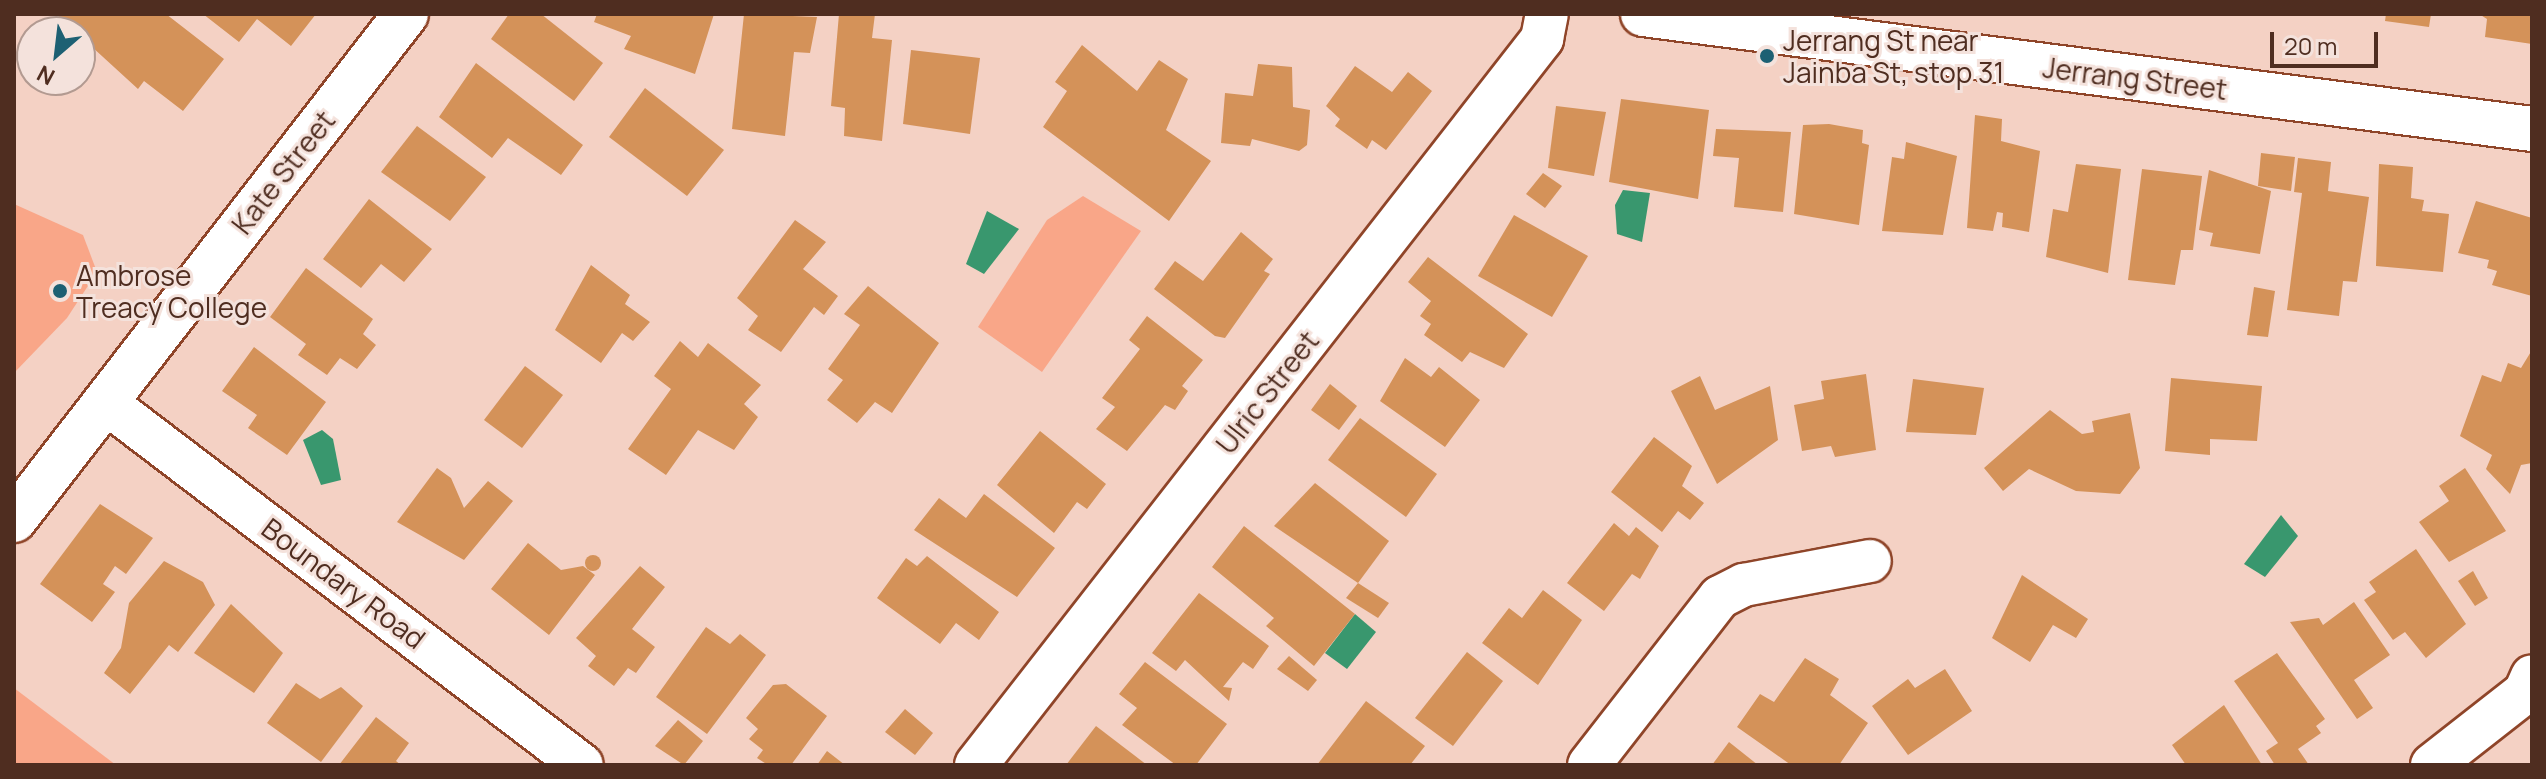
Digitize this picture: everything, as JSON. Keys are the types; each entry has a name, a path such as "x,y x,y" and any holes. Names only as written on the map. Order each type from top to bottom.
{"street":[{"name":"Kate Street","path":"14,520 406,14"},
{"name":"Ulric Street","path":"976,765 1542,39 1547,14"},
{"name":"Jerrang Street","path":"1643,14 1689,17 2532,129"},
{"name":"Boundary Road","path":"105,402 582,765"},
{"path":"1589,765 1720,597 1744,585 1870,561"},
{"path":"2432,765 2525,692 2532,676"}],"shaded area":[{"path":"1623,190 1650,193 1642,242 1617,234 1615,205"},
{"path":"1083,196 1141,231 1042,372 978,327 1047,220"},
{"path":"14,204 83,235 97,272 67,318 14,373"},
{"path":"987,211 1019,229 984,274 966,264"},
{"path":"322,430 333,439 341,480 321,485 303,440"},
{"path":"2281,515 2298,536 2265,577 2244,564"},
{"path":"1355,614 1376,632 1347,669 1325,653"},
{"path":"14,688 116,765 14,765"}],"building":[{"path":"56,14 166,14 224,59 183,111 144,81 138,89 96,51 96,16"},
{"path":"203,14 316,14 291,46 257,19 239,42"},
{"path":"509,14 541,14 603,63 574,101 491,39"},
{"path":"597,14 714,14 695,74 624,49 631,36 594,22"},
{"path":"744,14 817,17 810,53 794,52 785,136 732,129"},
{"path":"839,14 875,14 872,38 892,40 882,141 844,136 845,108 831,106"},
{"path":"2386,14 2431,14 2429,27 2385,21"},
{"path":"2479,14 2532,14 2532,44 2485,37 2487,19"},
{"path":"1082,45 1137,91 1159,60 1188,79 1166,130 1211,161 1169,221 1043,127 1067,91 1055,82"},
{"path":"911,50 980,58 970,134 903,124"},
{"path":"476,63 583,145 561,175 508,138 492,158 439,117"},
{"path":"1258,64 1292,67 1293,107 1310,110 1307,145 1299,151 1252,139 1250,146 1221,143 1225,93 1253,96"},
{"path":"1355,66 1392,92 1408,72 1432,91 1386,150 1372,140 1367,149 1335,126 1340,119 1326,106"},
{"path":"645,88 724,150 687,196 609,137"},
{"path":"1621,99 1709,110 1698,199 1609,182"},
{"path":"1556,106 1606,112 1594,176 1548,168"},
{"path":"1975,115 2002,119 2001,141 2040,151 2029,232 2002,227 2003,213 1997,212 1993,231 1967,228"},
{"path":"1829,124 1863,130 1862,143 1869,145 1859,225 1794,214 1803,125"},
{"path":"417,126 486,177 450,221 381,172"},
{"path":"1716,129 1791,132 1783,212 1734,207 1739,158 1713,156"},
{"path":"1906,142 1957,156 1943,235 1882,231 1892,157 1904,159"},
{"path":"2261,153 2295,157 2291,191 2258,186"},
{"path":"2298,158 2331,162 2328,191 2369,197 2357,282 2343,281 2339,316 2287,310 2302,193 2294,192"},
{"path":"2076,164 2121,169 2108,273 2046,257 2053,209 2068,212"},
{"path":"2379,164 2413,167 2411,198 2424,200 2422,211 2449,214 2443,272 2376,266"},
{"path":"2142,169 2202,176 2193,250 2181,250 2175,285 2128,280"},
{"path":"2209,170 2271,191 2260,254 2210,246 2213,233 2199,230"},
{"path":"1543,173 1562,186 1545,208 1526,194"},
{"path":"369,199 432,249 404,282 381,264 361,288 323,259"},
{"path":"2476,201 2532,218 2532,296 2492,285 2497,271 2487,268 2489,260 2458,253"},
{"path":"1514,215 1588,256 1552,317 1478,276"},
{"path":"795,220 826,242 803,269 838,296 824,315 814,307 781,352 748,330 758,316 737,298"},
{"path":"1241,232 1273,259 1264,271 1270,274 1225,338 1215,336 1154,289 1175,261 1203,281"},
{"path":"1428,257 1528,334 1504,368 1470,352 1462,362 1424,335 1431,324 1420,316 1431,301 1408,282"},
{"path":"591,265 630,295 625,304 650,322 633,341 622,333 601,363 555,330"},
{"path":"306,268 373,319 363,334 376,345 357,369 340,358 327,375 298,355 306,344 270,317"},
{"path":"868,286 939,343 892,413 875,402 857,423 827,400 843,380 828,369 860,325 844,314"},
{"path":"2254,287 2275,291 2268,337 2247,335"},
{"path":"1147,316 1203,360 1182,386 1188,391 1175,410 1165,405 1127,451 1096,429 1115,407 1102,398 1140,349 1129,340"},
{"path":"680,341 698,357 708,343 761,385 744,404 758,417 734,450 698,430 666,475 628,449 671,389 654,376"},
{"path":"254,347 326,402 287,455 248,428 257,415 222,391"},
{"path":"2532,350 2532,463 2521,465 2510,494 2486,469 2492,455 2460,436 2482,375 2501,382 2508,363 2521,368"},
{"path":"1405,358 1431,377 1439,367 1480,400 1445,447 1380,401"},
{"path":"525,366 563,395 522,448 484,420"},
{"path":"1866,374 1876,450 1835,457 1831,446 1802,451 1794,405 1824,399 1821,381"},
{"path":"1700,376 1715,410 1770,386 1778,440 1717,484 1671,391"},
{"path":"2171,378 2262,386 2257,441 2210,439 2210,455 2165,451"},
{"path":"1913,379 1984,388 1976,435 1906,432"},
{"path":"1330,384 1357,406 1339,430 1311,410"},
{"path":"2050,410 2082,434 2094,432 2092,421 2130,413 2140,468 2120,494 2076,491 2029,469 2003,491 1984,468"},
{"path":"1360,418 1437,474 1406,517 1328,460"},
{"path":"1040,431 1106,484 1087,509 1077,502 1054,533 997,485"},
{"path":"1654,437 1692,466 1682,486 1704,503 1690,520 1678,511 1662,532 1611,492"},
{"path":"437,468 451,478 464,508 488,481 513,501 464,560 397,522"},
{"path":"2465,468 2506,531 2449,562 2419,522 2449,501 2439,486"},
{"path":"1315,483 1389,541 1358,583 1274,526"},
{"path":"984,494 1055,548 1017,597 914,530 939,498 966,518"},
{"path":"100,504 153,538 126,574 115,566 103,584 115,592 92,622 40,584"},
{"path":"1614,523 1629,536 1636,527 1659,546 1640,579 1632,574 1604,611 1567,583"},
{"path":"1244,526 1355,614 1314,666 1266,626 1274,618 1212,567"},
{"path":"528,543 561,570 583,566 595,575 549,635 491,589"},
{"path":"2416,549 2466,624 2426,658 2405,632 2393,640 2364,600 2376,592 2369,582"},
{"path":"593,555 601,563 593,571 585,563"},
{"path":"927,556 999,612 979,640 956,623 940,644 877,598 906,558 917,566"},
{"path":"164,561 203,582 215,605 178,652 169,645 130,694 104,673 121,648 129,603"},
{"path":"640,566 665,587 632,629 655,647 636,673 628,668 614,686 588,666 596,656 576,638"},
{"path":"2473,571 2488,598 2475,606 2458,581"},
{"path":"2022,575 2088,619 2076,638 2053,625 2030,662 1992,638"},
{"path":"1358,583 1389,603 1378,618 1346,598"},
{"path":"1543,590 1582,620 1538,685 1482,643 1509,608 1522,618"},
{"path":"1199,593 1269,646 1253,669 1243,662 1223,687 1232,688 1229,701 1185,660 1176,671 1152,653"},
{"path":"2354,602 2390,655 2354,680 2373,708 2357,719 2290,622 2319,618 2323,625"},
{"path":"231,604 283,653 254,693 194,653"},
{"path":"706,627 730,644 740,634 766,655 707,734 656,697"},
{"path":"1467,652 1503,681 1453,746 1415,718"},
{"path":"2277,653 2325,719 2316,726 2321,733 2298,749 2309,765 2275,765 2266,751 2278,743 2234,681"},
{"path":"1289,656 1317,680 1308,691 1277,669"},
{"path":"1805,658 1839,679 1830,695 1868,723 1839,765 1791,765 1737,727 1760,694 1774,702"},
{"path":"1145,662 1227,724 1196,765 1176,765 1122,725 1137,708 1119,694"},
{"path":"1945,669 1972,711 1908,755 1872,706 1908,679 1915,688"},
{"path":"296,683 320,699 341,687 363,706 321,762 267,723"},
{"path":"786,684 827,716 791,765 768,765 757,758 763,750 749,739 758,729 746,718 773,685"},
{"path":"1366,701 1425,746 1410,765 1317,765"},
{"path":"2224,705 2262,765 2186,765 2172,745"},
{"path":"905,709 933,733 915,755 885,732"},
{"path":"376,717 409,743 396,761 401,765 339,765"},
{"path":"678,720 703,741 684,765 655,746"},
{"path":"1096,726 1147,765 1066,765"},
{"path":"1729,742 1758,765 1712,765"},
{"path":"827,751 845,765 817,765"}],"place":[{"name":"Jerrang St near Jainba St, stop 31","path":"1767,56"},
{"name":"Ambrose Treacy College","path":"60,291"}]}
